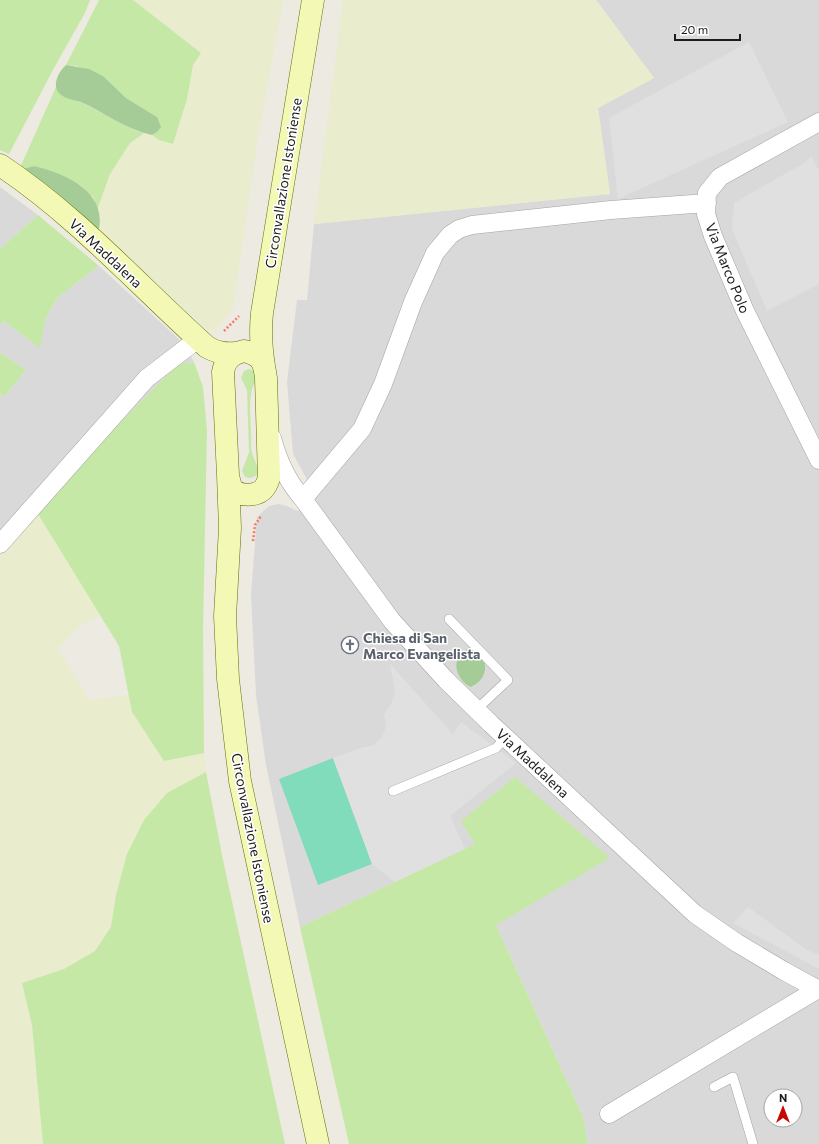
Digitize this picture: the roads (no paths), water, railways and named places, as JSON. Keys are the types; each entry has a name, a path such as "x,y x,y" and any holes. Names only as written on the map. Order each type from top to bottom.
{"main road":[{"name":"Circonvallazione Istoniense","path":"258,491 266,486 269,478 266,378 260,334 262,313 313,0"},
{"name":"Via Maddalena","path":"0,165 77,225 202,343 215,359 220,369 223,383"},
{"path":"230,528 223,383 224,364 228,358 238,352 252,334 262,313"},
{"name":"Via Maddalena","path":"202,343 216,352 226,354 244,351 252,353 260,358 264,366"},
{"path":"228,475 230,484 234,491 242,494 258,491"},
{"path":"230,528 241,503 246,498 258,491"},
{"name":"Circonvallazione Istoniense","path":"230,528 225,616 228,679 240,781 318,1144"}],"street":[{"name":"Via Marco Polo","path":"819,122 720,177 707,193 706,214 713,236 745,311 819,460"},
{"path":"258,491 279,486 298,493 362,429 383,384 413,302 429,265 435,254 450,235 459,229 472,225 611,210 707,203"},
{"path":"0,544 147,378 202,343"},
{"name":"Via Maddalena","path":"268,420 280,463 298,493 392,621 446,680 505,738 695,914 737,943 784,971 819,989"},
{"path":"609,1114 819,989"}],"lane":[{"path":"449,619 508,680 476,710"},
{"path":"392,791 496,748 505,738"},
{"path":"714,1087 733,1077 753,1144"}],"place":[{"name":"Chiesa di San Marco Evangelista","path":"350,645"}]}
